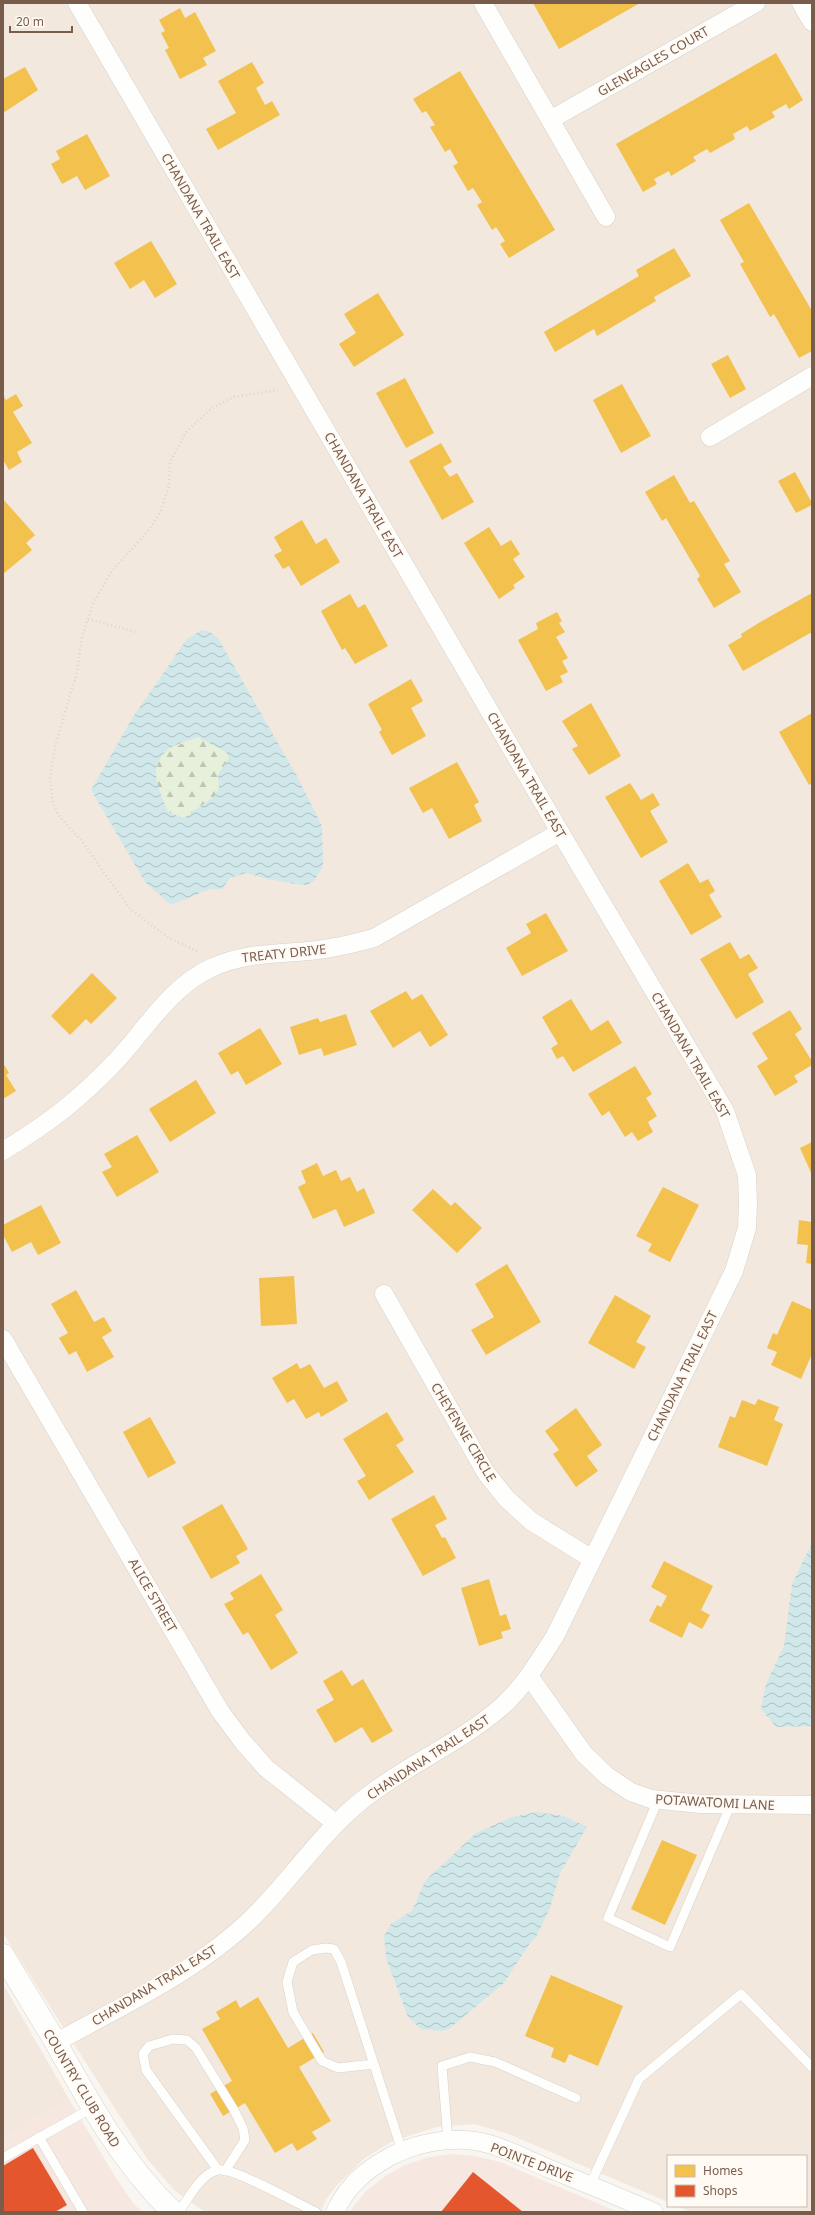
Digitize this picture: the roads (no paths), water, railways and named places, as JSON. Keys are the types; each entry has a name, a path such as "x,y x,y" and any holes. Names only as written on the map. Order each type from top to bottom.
{"street":[{"name":"CHANDANA TRAIL EAST","path":"55,2043 166,1980 219,1947 250,1920 335,1823 362,1800 393,1778 473,1730 501,1707 529,1676 555,1636 734,1271 747,1228 748,1202 747,1175 725,1111 560,832 77,3"},
{"path":"483,3 606,217"},
{"name":"GLENEAGLES COURT","path":"550,120 756,3"},
{"path":"801,3 812,22"},
{"path":"710,436 812,376"},
{"name":"TREATY DRIVE","path":"3,1151 45,1125 81,1097 118,1059 169,999 189,982 209,969 234,958 345,946 374,938 560,832"},
{"name":"CHEYENNE CIRCLE","path":"384,1294 486,1473 507,1500 531,1521 592,1559"},
{"name":"ALICE STREET","path":"3,1340 220,1711 242,1742 266,1768 335,1823"},
{"name":"POTAWATOMI LANE","path":"529,1676 584,1754 607,1776 630,1792 658,1800 731,1804 812,1805"},
{"name":"COUNTRY CLUB ROAD","path":"6,1968 55,2043 92,2108 119,2151 141,2179 173,2212"},
{"name":"POINTE DRIVE","path":"335,2212 339,2202 353,2184 368,2170 411,2147 433,2142 448,2141 488,2144 654,2212"}],"lane":[{"path":"658,1800 608,1918 670,1947 731,1804"},
{"path":"374,2064 338,2068 322,2061 293,2012 287,1982 293,1962 312,1950 326,1948 334,1950 341,1962 374,2064 402,2151"},
{"path":"590,2185 639,2079 741,1994 812,2067"},
{"path":"179,2212 204,2178 221,2171 245,2140 243,2128 196,2048 186,2040 173,2039 149,2046 144,2054 146,2070 221,2171 234,2173 316,2212"},
{"path":"448,2141 442,2066 470,2057 496,2062 576,2098"},
{"path":"3,2158 92,2108"},
{"path":"39,2137 83,2212"}],"water":[{"path":"202,630 210,632 218,638 299,780 322,826 323,866 314,881 307,885 267,879 246,873 230,878 222,889 210,889 171,905 145,882 91,790 133,717 187,639","holes":["198,737 226,752 229,758 218,775 219,788 215,796 184,818 168,812 159,789 156,773 160,758 166,751"]},
{"path":"812,1543 812,1726 776,1727 761,1709 766,1684 784,1646 792,1584"},
{"path":"537,1812 564,1816 587,1827 560,1873 550,1908 536,1937 530,1943 504,1983 449,2029 441,2031 421,2029 408,2017 386,1958 384,1936 391,1924 412,1911 425,1881 476,1833 512,1817"}]}
